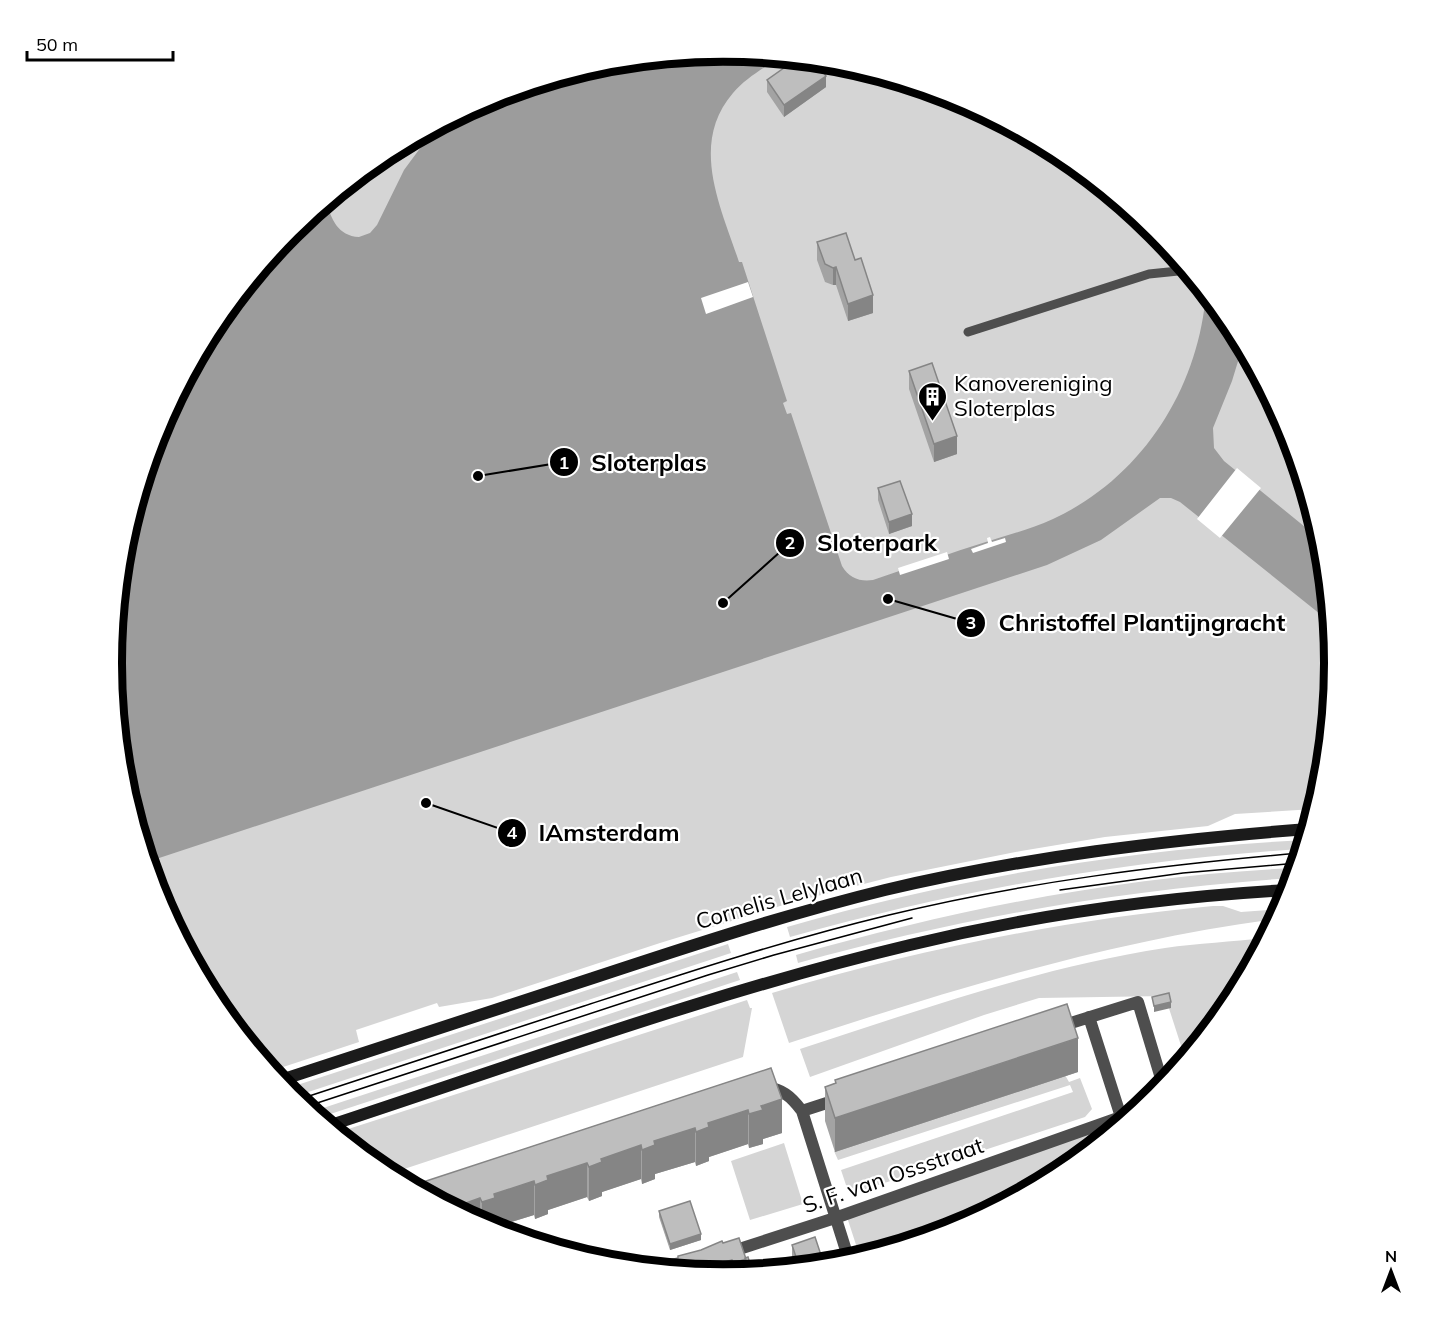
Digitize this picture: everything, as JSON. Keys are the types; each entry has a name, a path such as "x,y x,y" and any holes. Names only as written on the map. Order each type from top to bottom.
{"main road":[{"name":"Cornelis Lelylaan","path":"289,1077 701,943 885,890 1035,859 1102,849 1216,836 1300,830"},
{"path":"337,1123 693,1006 910,945 1042,918 1115,907 1223,894 1279,891"}],"street":[{"path":"1045,1032 1138,1002 1160,1074"},
{"path":"1089,1017 1120,1113"},
{"path":"750,1090 761,1086 780,1089 794,1100 802,1111 846,1251"},
{"path":"802,1111 846,1097"},
{"name":"S. F. van Ossstraat","path":"711,1258 835,1218 1111,1121"}],"lane":[{"path":"968,332 1149,274 1178,271"}],"shaded area":[{"path":"722,62 770,64 738,88 720,113 713,133 711,154 713,176 724,220 739,262 742,262 787,401 783,403 787,414 791,413 842,566 848,574 859,580 873,580 1037,526 1085,501 1113,480 1139,454 1160,426 1178,395 1192,362 1204,304 1239,356 1213,428 1214,448 1224,461 1308,530 1321,615 1180,502 1171,498 1160,498 1101,540 1047,565 154,860 133,780 123,702 122,662 123,623 133,545 153,469 183,397 202,362 246,297 271,266 328,209 336,225 346,233 359,237 370,233 377,225 404,170 427,140 457,123 529,93 605,73 644,67"},
{"path":"683,63 762,63 801,67 840,73 916,93 988,123 1023,142 1088,186 1119,211 1174,266 1222,329 1262,397 1292,469 1312,545 1322,623 1324,662 1318,741 1305,810 1235,814 1208,826 1105,837 891,877 790,903 492,998 439,1007 437,1003 356,1030 359,1042 280,1068 246,1028 202,963 167,892 142,818 127,741 123,702 123,623 133,545 153,469 183,397 202,362 246,297 271,266 326,211 357,186 422,142 457,123 529,93 567,82 605,73"},
{"path":"1296,841 1294,850 1108,869 980,891 790,937 787,927 914,894 1043,868 1174,850"},
{"path":"1287,869 1283,879 1106,898 920,932 798,963 796,955 918,923 1043,897 1107,886"},
{"path":"1213,906 1223,906 1241,912 1270,910 1265,921 1151,940 1090,954 969,987 789,1043 772,993 935,950 1046,928"},
{"path":"1256,939 1222,996 1182,1049 1165,996 1039,998 984,1015 810,1077 800,1049 1027,978 1119,956 1190,945"},
{"path":"728,944 731,953 304,1093 296,1085"},
{"path":"737,972 740,980 327,1115 321,1109"},
{"path":"747,1000 752,1008 743,1057 401,1170 346,1130"},
{"path":"1065,1075 1069,1082 1080,1078 1092,1109 1085,1117 854,1193 846,1185 841,1170 1073,1092 1070,1085 838,1160 834,1151"},
{"path":"1104,1126 1023,1183 988,1202 916,1232 857,1248 846,1214"},
{"path":"784,1143 803,1204 750,1220 731,1161"}],"pier":[{"path":"748,282 753,297 706,314 701,298"},
{"path":"1237,468 1261,488 1220,538 1197,519"},
{"path":"990,537 992,542 1005,538 1006,542 973,553 971,549 988,543 987,538"},
{"path":"947,552 949,559 900,575 898,568"}],"building":[{"path":"787,66 822,70 826,76 784,105 767,80"},
{"path":"846,233 855,260 861,258 873,295 848,304 836,267 825,264 817,242"},
{"path":"932,363 957,436 934,444 909,371"},
{"path":"900,481 912,514 889,522 878,488"},
{"path":"1169,993 1171,1002 1154,1006 1152,997"},
{"path":"1067,1004 1078,1038 835,1118 825,1087 836,1083 835,1080"},
{"path":"771,1068 782,1099 761,1106 763,1110 749,1114 748,1110 708,1123 709,1127 696,1132 695,1128 654,1141 655,1145 642,1150 641,1145 601,1159 602,1162 589,1167 587,1163 547,1176 548,1180 535,1185 534,1181 494,1194 495,1198 482,1202 480,1198 462,1204 421,1183"},
{"path":"690,1201 701,1234 670,1244 659,1211"},
{"path":"815,1237 821,1255 796,1258 792,1245"},
{"path":"739,1238 746,1259 719,1264 668,1260 722,1241 723,1243"}],"tram line":[{"path":"308,1096 697,969 889,915 991,893 1093,876 1293,854"},
{"path":"1060,890 1183,873 1289,864"},
{"path":"315,1104 708,975 912,918"}],"place":[{"name":"Kanovereniging Sloterplas","path":"933,422"},
{"name":"Sloterplas","path":"478,476"},
{"name":"Christoffel Plantijngracht","path":"888,599"},
{"name":"Sloterpark","path":"723,603"},
{"name":"IAmsterdam","path":"426,803"}]}
